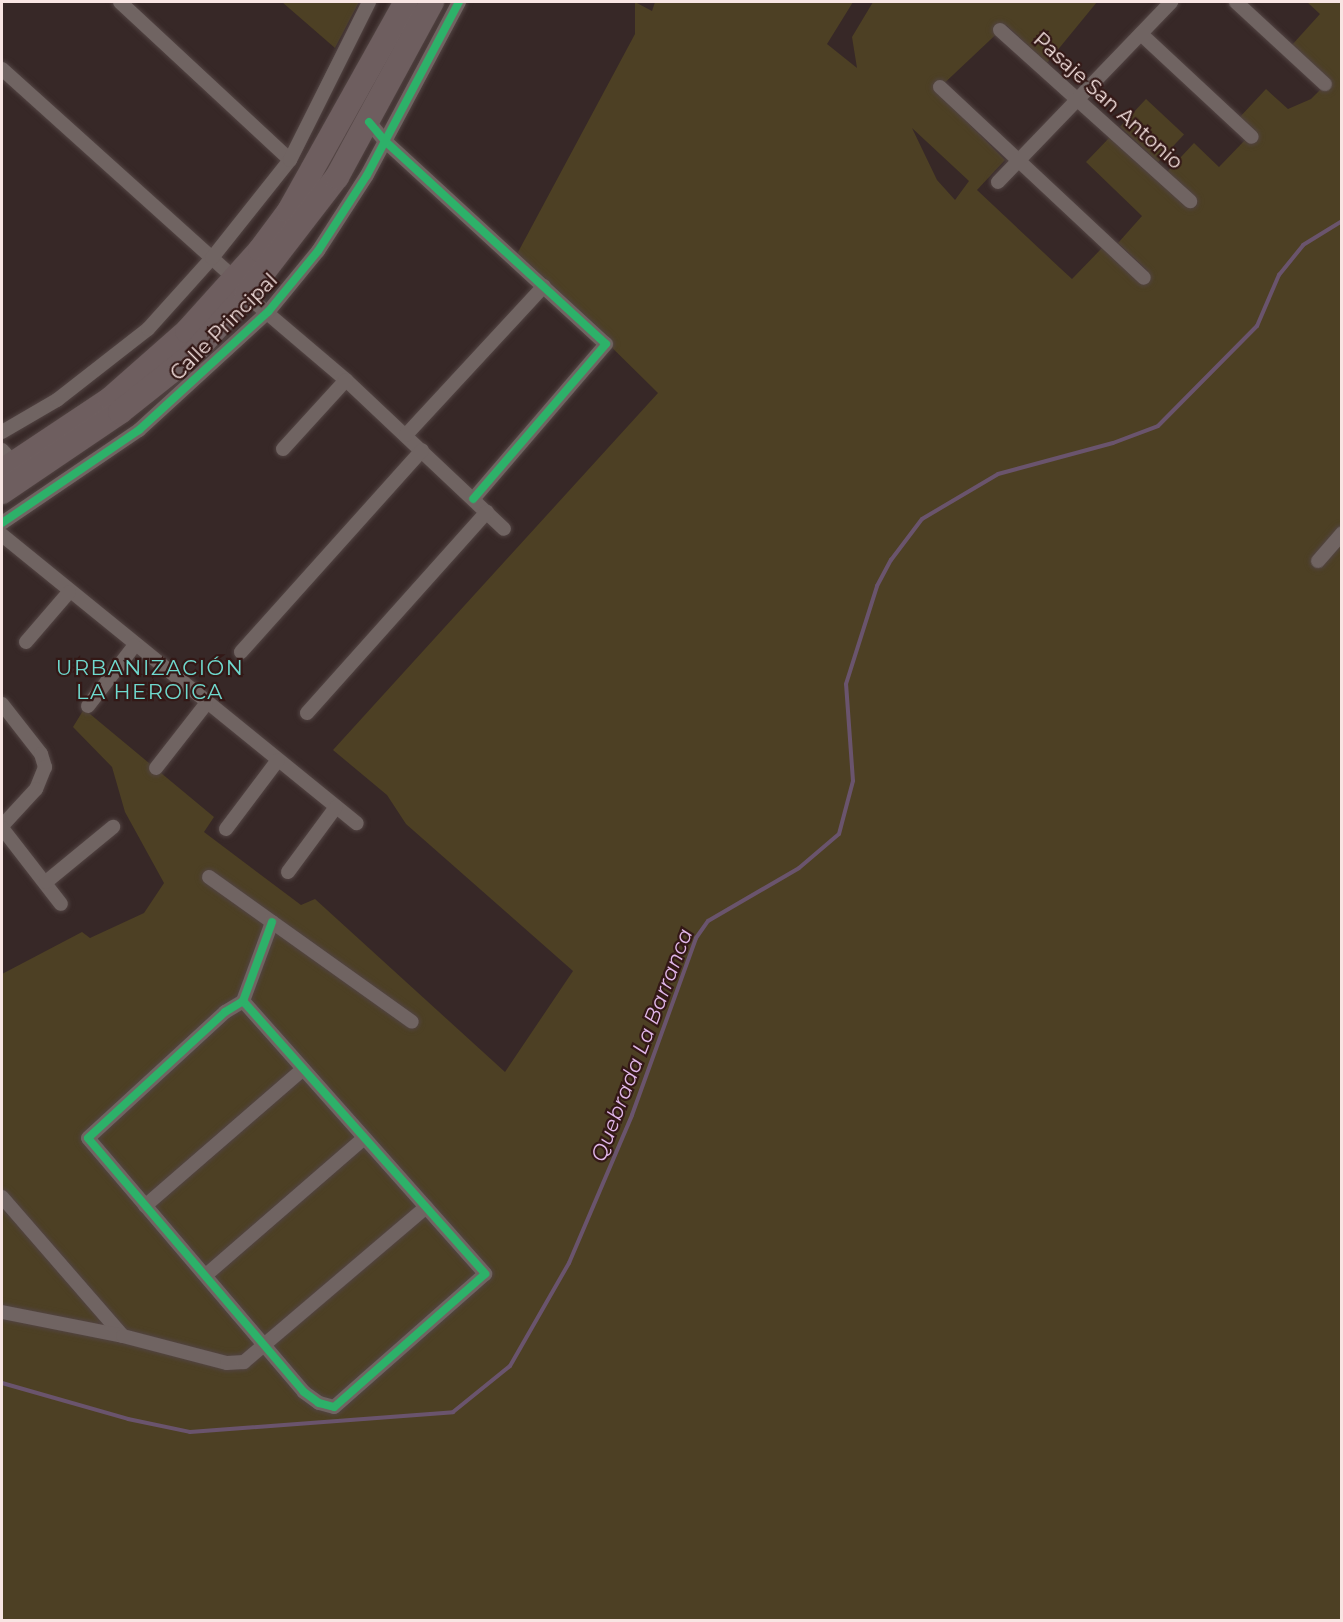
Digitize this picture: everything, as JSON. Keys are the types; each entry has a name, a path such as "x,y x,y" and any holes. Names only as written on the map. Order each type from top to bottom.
{"highway":[{"path":"2,492 120,412 192,355 289,211 406,2"},
{"path":"6,461 110,399 240,286 322,200 369,122 432,2"}],"street":[{"path":"120,2 290,160"},
{"path":"2,432 57,400 148,328 212,258 290,160 369,2"},
{"name":"Calle Principal","path":"2,523 139,430 268,312 318,251 385,141 459,2"},
{"path":"998,182 1076,98 1171,2"},
{"path":"1236,2 1325,84"},
{"name":"Pasaje San Antonio","path":"1000,30 1190,201"},
{"path":"1141,34 1252,137"},
{"path":"2,69 212,258 268,312 346,380 504,529"},
{"path":"940,87 1017,162 1144,278"},
{"path":"369,122 385,141 606,344 473,499"},
{"path":"406,435 544,286"},
{"path":"283,449 346,380"},
{"path":"241,652 422,450"},
{"path":"307,713 486,512"},
{"path":"3,537 134,646 357,823"},
{"path":"1318,561 1339,543"},
{"path":"26,642 69,592"},
{"path":"88,706 134,646"},
{"path":"2,704 41,754 45,766 36,789 2,827 7,844 46,882 61,904"},
{"path":"156,768 207,704"},
{"path":"226,829 278,760"},
{"path":"288,872 336,807"},
{"path":"46,882 113,827"},
{"path":"209,877 412,1022"},
{"path":"243,1001 485,1274 333,1407 319,1403 304,1392 206,1275 89,1142 89,1135 225,1012 243,1001 272,922"},
{"path":"145,1206 303,1069"},
{"path":"206,1275 363,1138"},
{"path":"2,1197 123,1336"},
{"path":"2,1312 123,1336 227,1363 244,1362 266,1346 426,1207"}],"shaded area":[{"path":"282,2 359,2 335,48"},
{"path":"635,2 652,11 655,2 853,2 827,44 857,68 852,37 873,2 1097,2 1047,63 1006,25 936,91 1005,160 977,190 1072,279 1102,248 1136,279 1144,278 1148,271 1118,243 1142,216 1086,162 1110,137 1186,206 1194,196 1167,172 1194,143 1219,167 1246,139 1239,118 1266,89 1288,109 1311,99 1329,81 1291,46 1320,14 1307,2 1341,2 1341,1620 2,1620 2,974 82,932 90,938 144,913 164,883 125,812 112,767 73,727 84,709 214,817 204,832 301,905 315,899 505,1072 573,971 406,824 387,795 333,750 658,393 517,254 635,34","holes":["912,128 969,181 955,200 937,180"]},
{"path":"1146,99 1184,134 1158,162 1120,127"}],"waterway":[{"name":"Quebrada La Barranca","path":"2,1383 128,1419 190,1432 453,1412 510,1366 569,1263 632,1115 696,938 708,921 799,868 839,834 853,781 846,684 877,586 891,560 922,519 998,474 1113,443 1158,426 1257,326 1279,275 1303,245 1342,221"}],"cycle path":[{"path":"2,523 139,430 268,312 318,251 367,175 459,2"},
{"path":"369,122 385,141 606,344 473,499"},
{"path":"243,1001 485,1274 334,1407 319,1403 304,1392 88,1138 225,1012 243,1001 272,922"}],"district":[{"name":"URBANIZACIÓN LA HEROICA","path":"150,680"}]}
